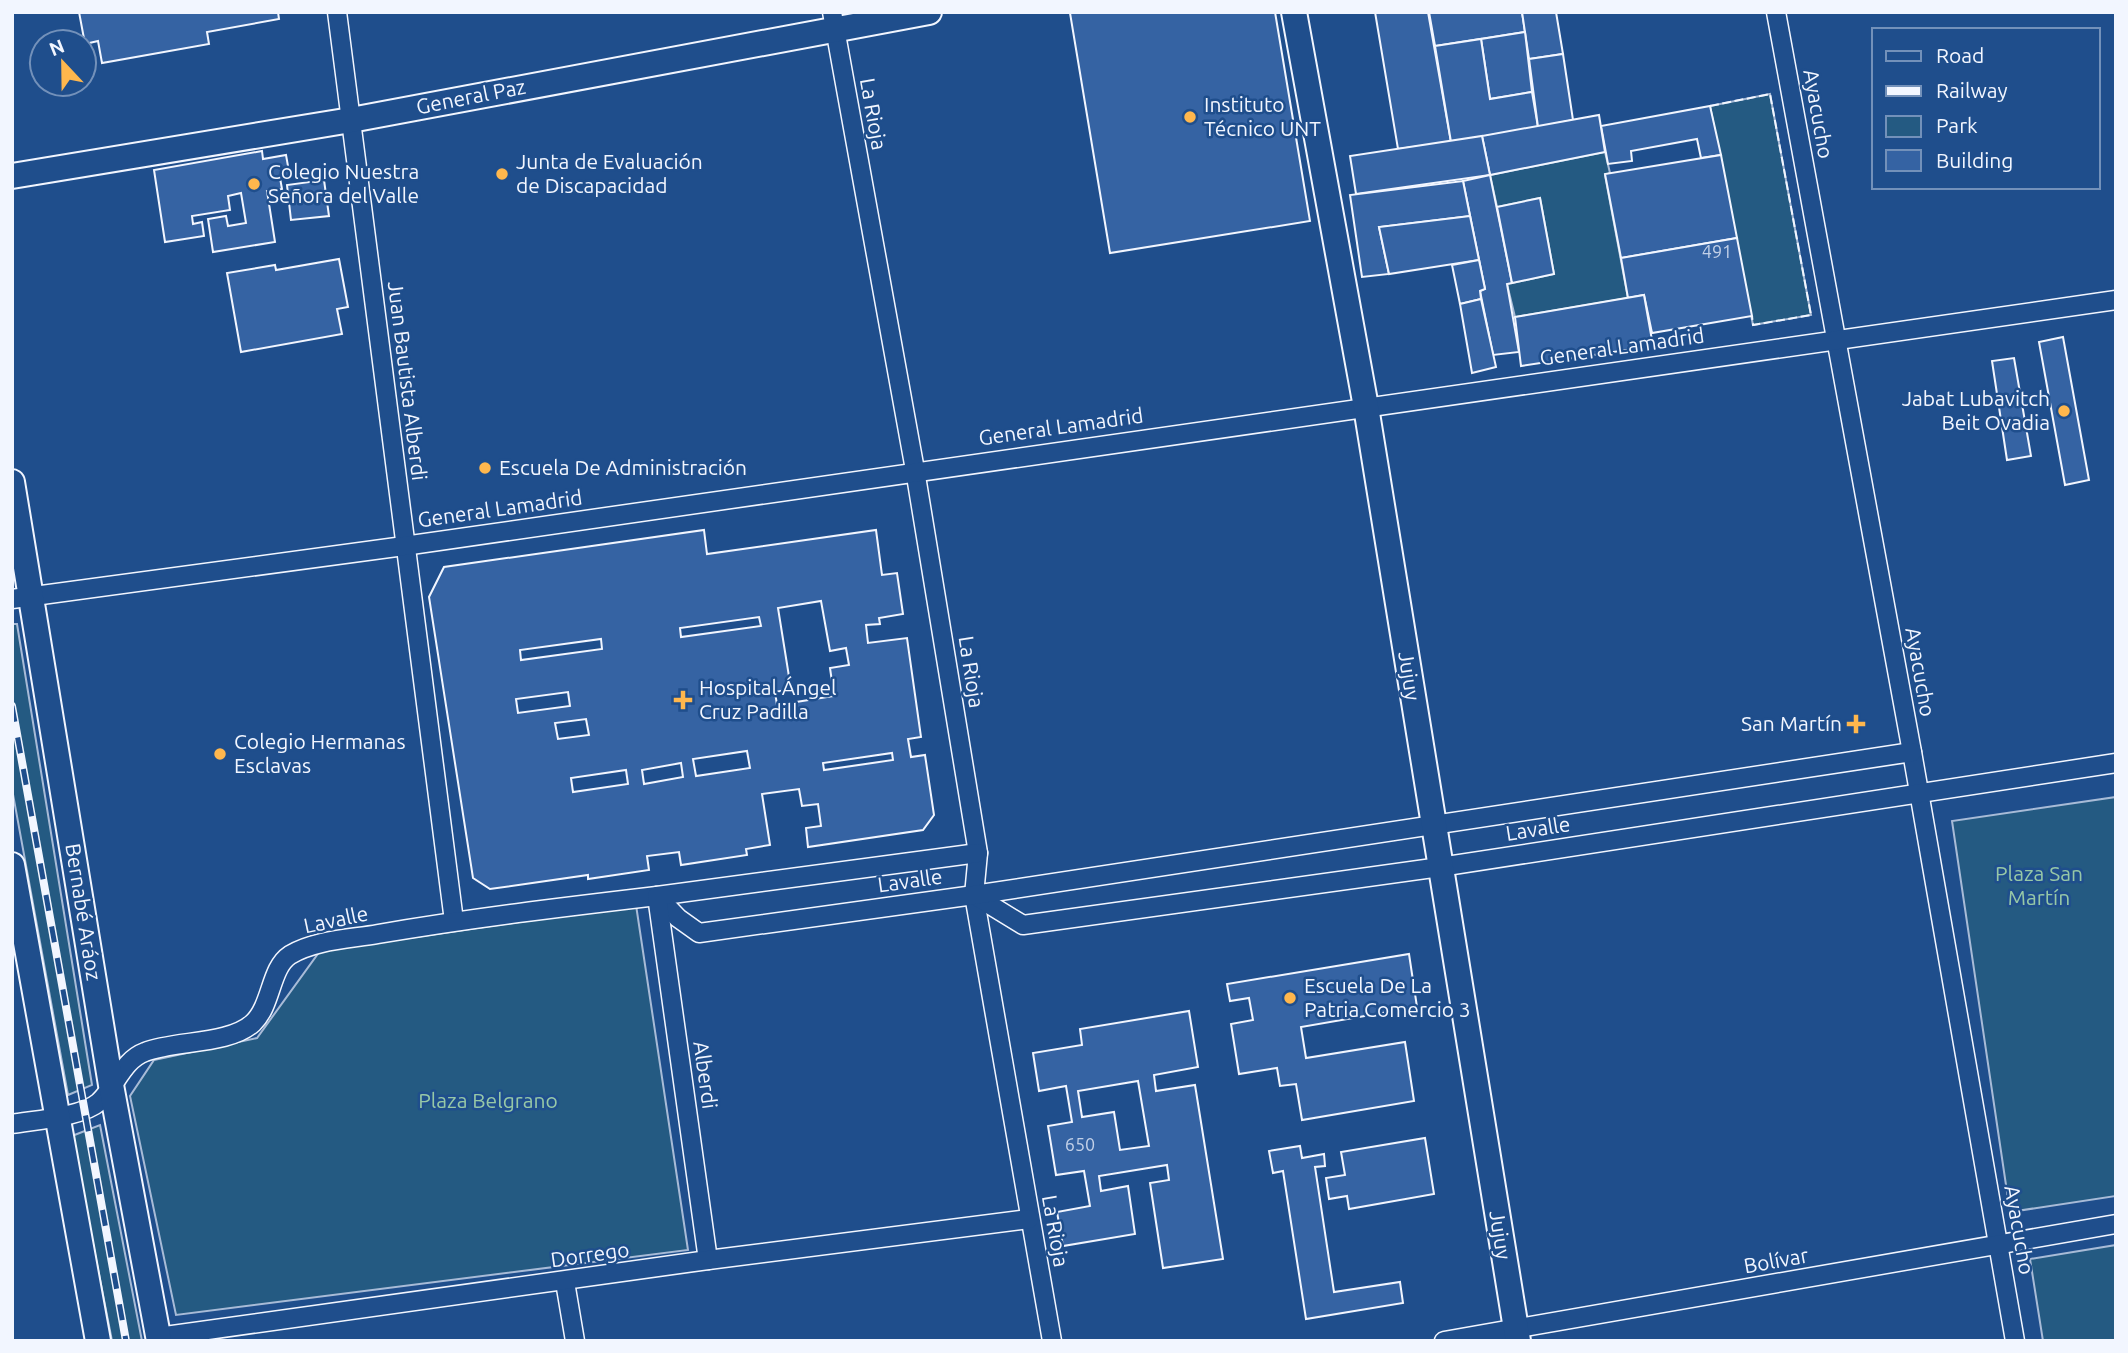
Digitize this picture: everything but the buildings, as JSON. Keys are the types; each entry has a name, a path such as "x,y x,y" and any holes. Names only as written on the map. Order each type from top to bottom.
{"street":[{"name":"Juan Bautista Alberdi","path":"337,12 454,921"},
{"name":"General Paz","path":"12,176 351,120 833,20 929,12"},
{"name":"Jujuy","path":"1293,12 1366,407 1517,1336"},
{"name":"Ayacucho","path":"1776,12 1912,752 2015,1341"},
{"name":"La Rioja","path":"833,20 915,470 978,853 974,895 1052,1341"},
{"name":"General Lamadrid","path":"22,597 404,546 915,470 2116,300"},
{"name":"Bernabé Aráoz","path":"12,482 22,597 158,1339"},
{"name":"Lavalle","path":"657,896 678,918 699,933 974,895 1912,752"},
{"name":"Lavalle","path":"974,895 1023,925 1440,867 2116,764"},
{"name":"Lavalle","path":"12,1124 84,1111 99,1102 132,1059 146,1051 235,1033 250,1026 265,1010 276,974 288,956 313,946 454,921 978,853"},
{"path":"13,871 55,1116 98,1341"},
{"name":"Alberdi","path":"657,896 708,1260"},
{"name":"Dorrego","path":"158,1339 708,1260 1029,1219"},
{"name":"Bolívar","path":"1444,1341 1517,1336 2116,1224"},
{"path":"565,1282 575,1341"}],"green space":[{"path":"1770,94 1811,315 1753,325 1710,106"},
{"path":"1605,152 1610,173 1605,175 1628,298 1515,317 1507,284 1554,274 1540,198 1497,207 1490,175"},
{"path":"12,624 17,624 92,1085 68,1095 12,789"},
{"name":"Plaza San Martín","path":"2116,797 2116,1196 2010,1212 1952,821"},
{"name":"Plaza Belgrano","path":"636,905 688,1250 176,1315 130,1096 154,1060 257,1038 320,951"},
{"path":"100,1125 142,1341 112,1341 72,1136"},
{"path":"2116,1245 2116,1341 2043,1341 2030,1259"}],"railway":[{"path":"12,706 126,1341"}],"fence":[{"path":"1710,106 1770,94 1811,315 1753,325 1752,316"}],"place":[{"name":"Instituto Técnico UNT","path":"1190,117"},
{"name":"Junta de Evaluación de Discapacidad","path":"502,174"},
{"name":"Colegio Nuestra Señora del Valle","path":"254,184"},
{"name":"Jabat Lubavitch Beit Ovadia","path":"2064,411"},
{"name":"Escuela De Administración","path":"485,468"},
{"name":"Hospital Ángel Cruz Padilla","path":"683,700"},
{"name":"San Martín","path":"1856,724"},
{"name":"Colegio Hermanas Esclavas","path":"220,754"},
{"name":"Escuela De La Patria Comercio 3","path":"1290,998"}]}
